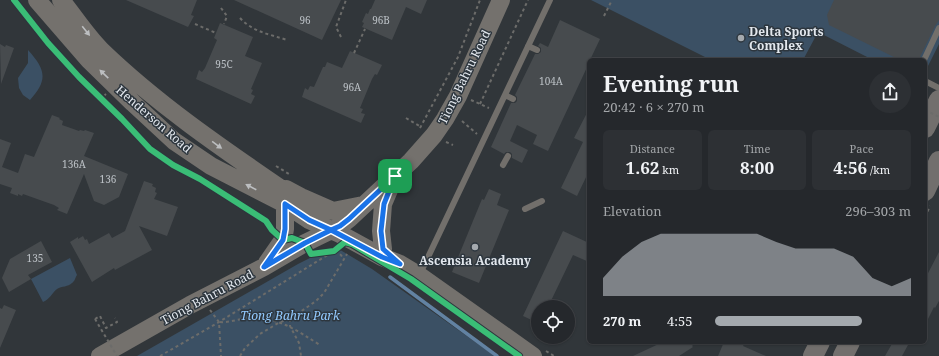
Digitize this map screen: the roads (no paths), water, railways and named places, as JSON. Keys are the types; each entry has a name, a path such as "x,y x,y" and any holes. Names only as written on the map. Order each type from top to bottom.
{"main road":[{"name":"Henderson Road","path":"36,0 89,60 174,140 211,166 285,204 309,220 336,228 383,249 400,264"},
{"name":"Henderson Road","path":"61,0 100,49 143,88 186,122 264,168 336,228 382,257 400,264 420,276 537,352"},
{"name":"Tiong Bahru Road","path":"100,356 190,305 336,228 364,205 423,149 445,119 458,96 501,0"},
{"path":"927,124 939,100"},
{"path":"927,187 939,160"},
{"path":"264,168 301,197 333,211 364,205"},
{"path":"383,249 381,231 384,204 395,176"},
{"path":"264,267 283,240 285,229 285,204"},
{"path":"813,356 819,344"},
{"path":"843,356 849,344"}],"lane":[{"path":"420,276 550,0"},
{"path":"925,58 939,28"},
{"path":"528,46 537,50"},
{"path":"927,82 939,88"},
{"path":"505,95 513,99"},
{"path":"503,165 508,156"},
{"path":"525,209 542,201"}],"waterway":[{"path":"390,277 497,356"}],"place":[{"name":"Delta Sports Complex","path":"741,38"},
{"name":"Ascensia Academy","path":"475,247"}],"park label":[{"name":"Tiong Bahru Park","path":"290,315"}]}
